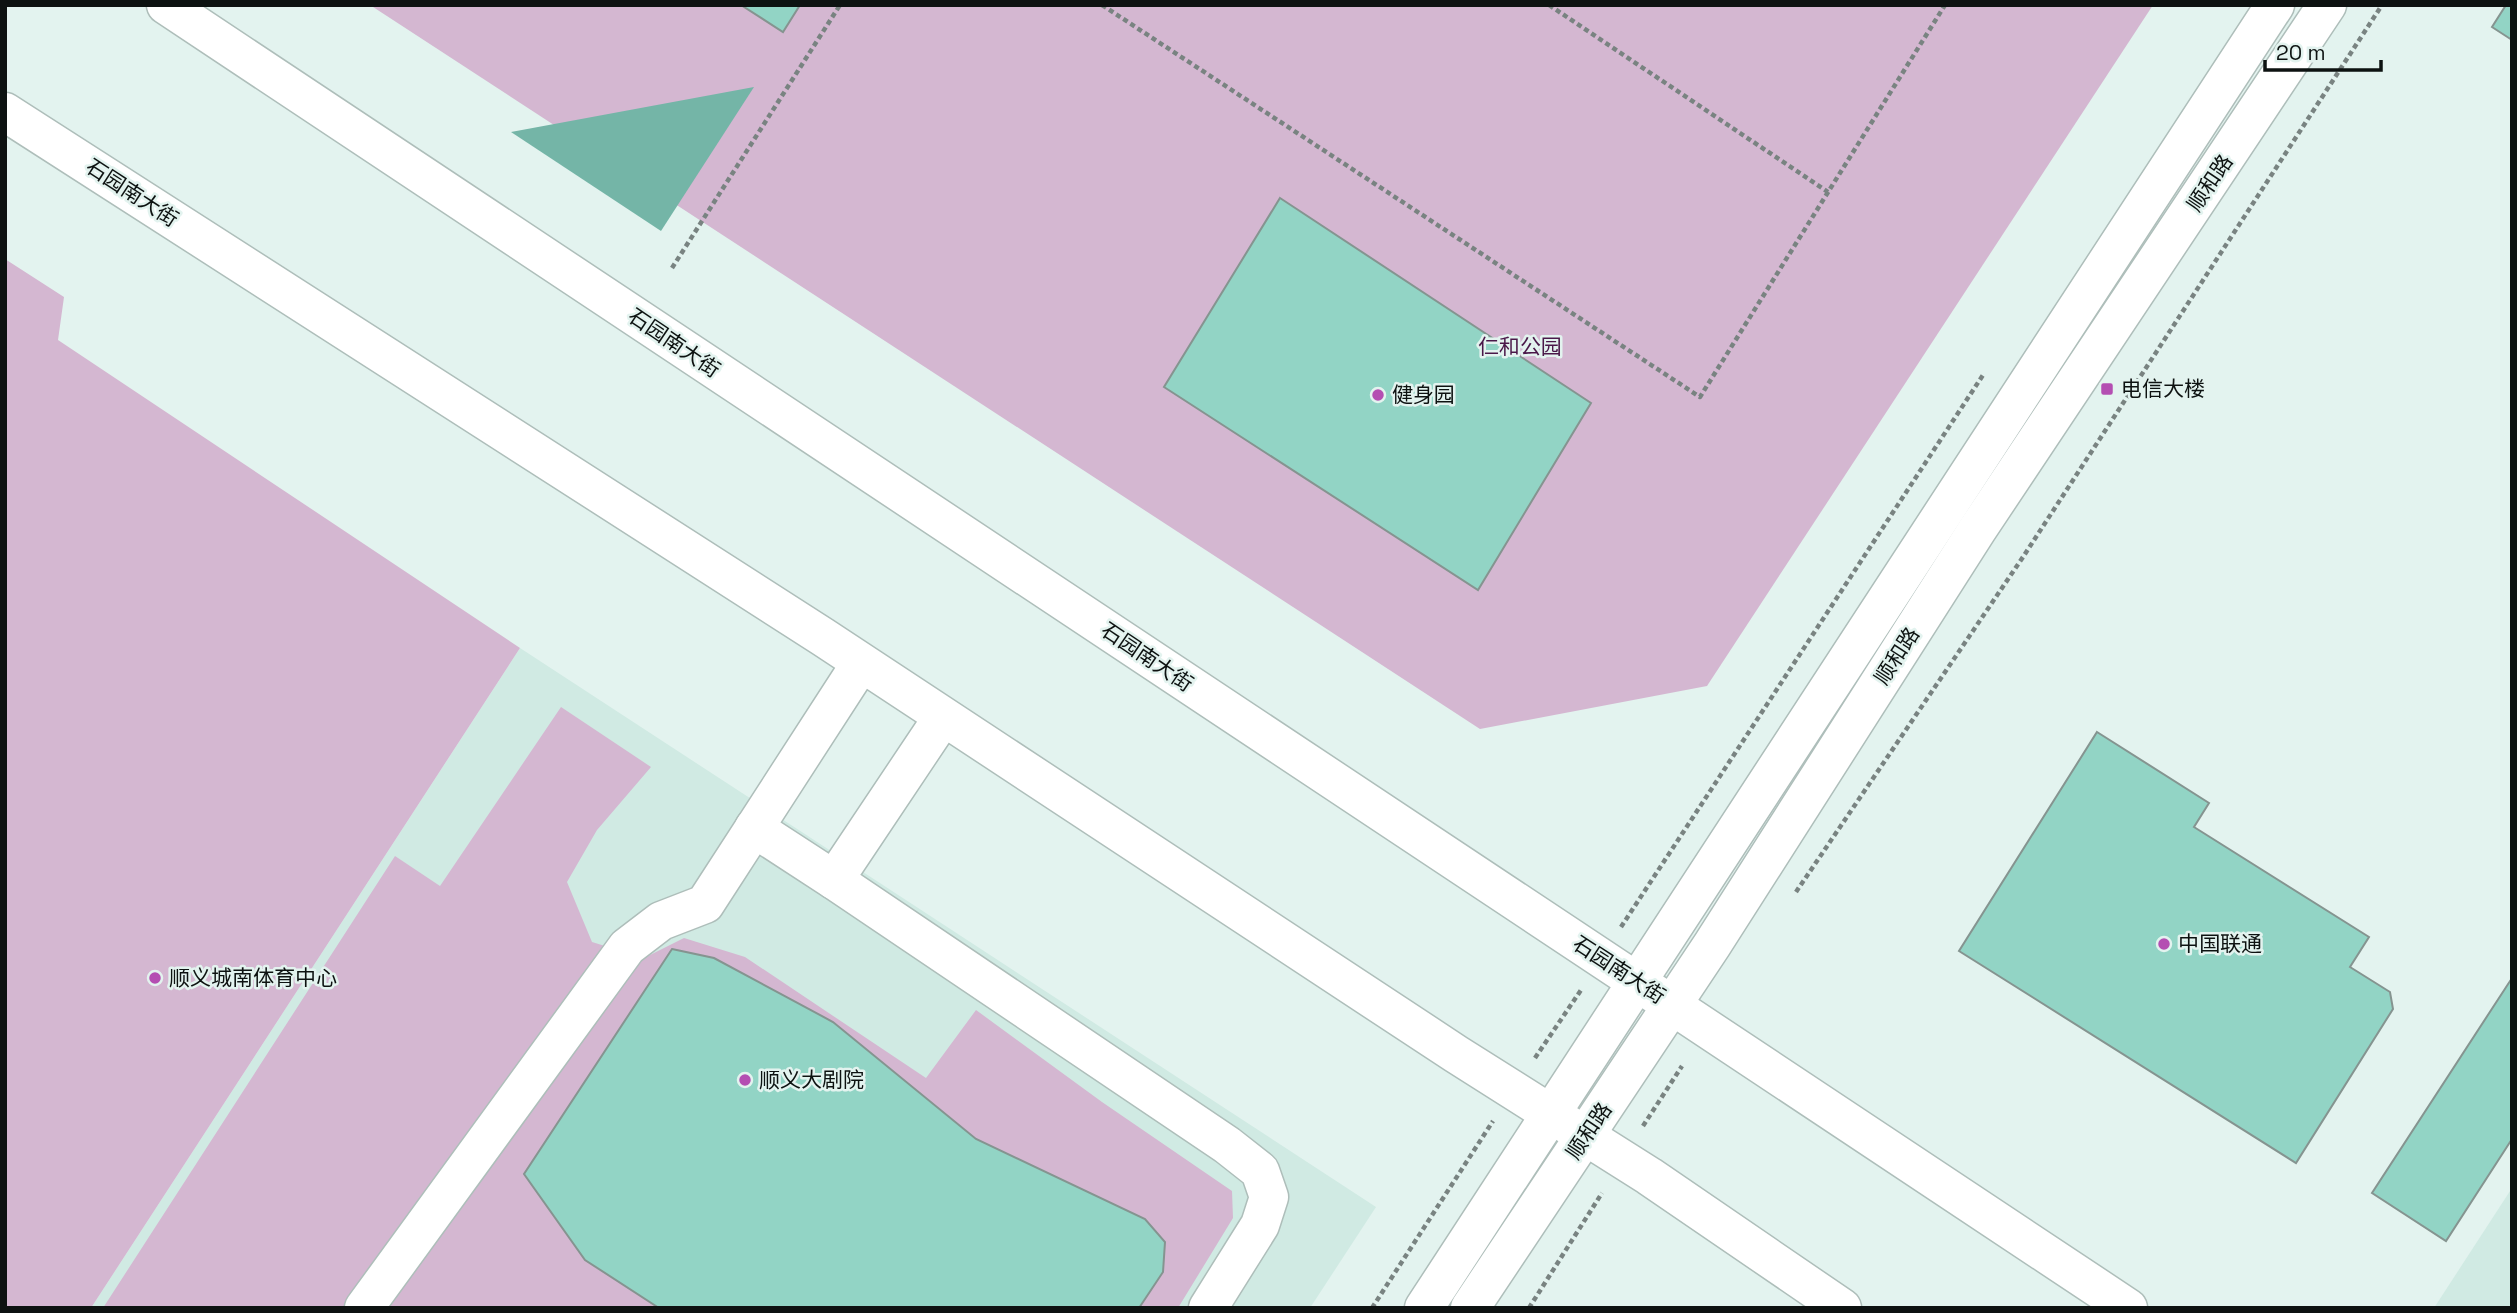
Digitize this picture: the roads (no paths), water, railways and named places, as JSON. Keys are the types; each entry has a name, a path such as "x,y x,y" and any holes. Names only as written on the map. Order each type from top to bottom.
{"main road":[{"name":"石园南大街","path":"166,5 2128,1308"},
{"name":"顺和路","path":"1424,1308 2275,5"},
{"name":"顺和路","path":"1470,1308 1587,1136 1978,530 2327,5"},
{"name":"石园南大街","path":"5,112 861,663 1444,1046 1649,1176 1842,1308"},
{"path":"363,1308 627,947 661,921 705,904 861,663"},
{"path":"834,880 943,717"},
{"path":"754,828 1227,1144 1260,1171 1269,1197 1260,1225 1208,1308"}],"place":[{"name":"电信大楼","path":"2107,389"},
{"name":"健身园","path":"1378,395"},
{"name":"中国联通","path":"2164,944"},
{"name":"顺义城南体育中心","path":"155,978"},
{"name":"顺义大剧院","path":"745,1080"}],"park label":[{"name":"仁和公园","path":"1520,347"}]}
